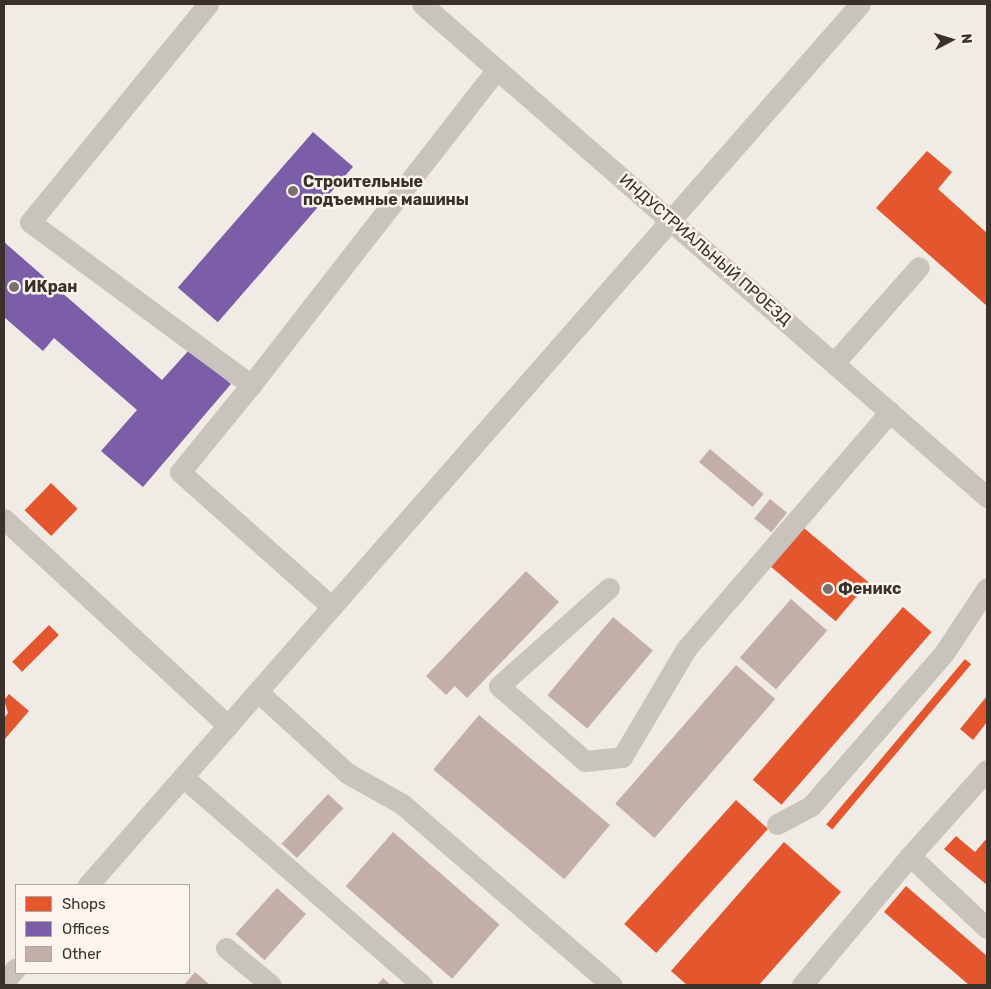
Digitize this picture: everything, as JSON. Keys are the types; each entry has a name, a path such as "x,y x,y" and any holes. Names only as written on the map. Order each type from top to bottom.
{"street":[{"path":"208,4 30,222 251,385"},
{"name":"ИНДУСТРИАЛЬНЫЙ ПРОЕЗД","path":"422,4 987,497"},
{"path":"89,884 860,4"},
{"path":"332,607 180,472 251,385 497,69"},
{"path":"834,363 919,268"},
{"path":"609,588 499,686 585,760 622,757 686,648 890,412"},
{"path":"4,519 228,726"},
{"path":"777,824 811,806 944,653 987,588"},
{"path":"258,692 347,773 402,804 612,985"},
{"path":"802,985 910,856 987,770"},
{"path":"183,777 422,985"},
{"path":"910,856 987,928"},
{"path":"226,948 271,985"},
{"path":"4,982 15,969"}],"building: Shops":[{"path":"927,151 952,172 938,189 987,233 987,306 876,208"},
{"path":"51,483 78,509 51,536 25,510"},
{"path":"798,523 868,582 836,621 765,562"},
{"path":"903,607 932,632 781,805 753,780"},
{"path":"49,625 59,635 22,672 12,662"},
{"path":"965,659 971,664 832,830 826,824"},
{"path":"9,694 29,711 4,740 4,718 8,713 4,700"},
{"path":"987,696 987,722 973,740 960,729"},
{"path":"736,800 768,829 656,953 624,924"},
{"path":"956,836 975,852 987,838 987,885 944,849"},
{"path":"784,842 841,892 759,985 687,985 671,971"},
{"path":"906,886 987,956 987,985 969,985 884,912"}],"building: Offices":[{"path":"313,132 353,167 218,322 178,287"},
{"path":"4,242 162,380 190,349 231,384 143,487 101,451 137,410 54,338 43,351 4,317"}],"building: Other":[{"path":"710,449 764,494 753,507 699,462"},
{"path":"770,499 787,513 771,532 754,518"},
{"path":"526,571 559,602 467,698 455,686 446,695 426,676"},
{"path":"791,599 827,630 776,689 740,658"},
{"path":"613,617 653,650 587,729 547,695"},
{"path":"736,665 775,699 655,838 615,804"},
{"path":"479,715 610,825 564,879 433,769"},
{"path":"328,794 343,808 297,858 282,844"},
{"path":"393,832 499,925 452,979 346,886"},
{"path":"277,888 306,914 264,960 236,934"},
{"path":"195,972 210,985 184,985"},
{"path":"383,978 391,985 377,985"}],"place":[{"name":"Строительные подъемные машины","path":"293,191"},
{"name":"ИКран","path":"14,287"},
{"name":"Феникс","path":"828,589"}]}
